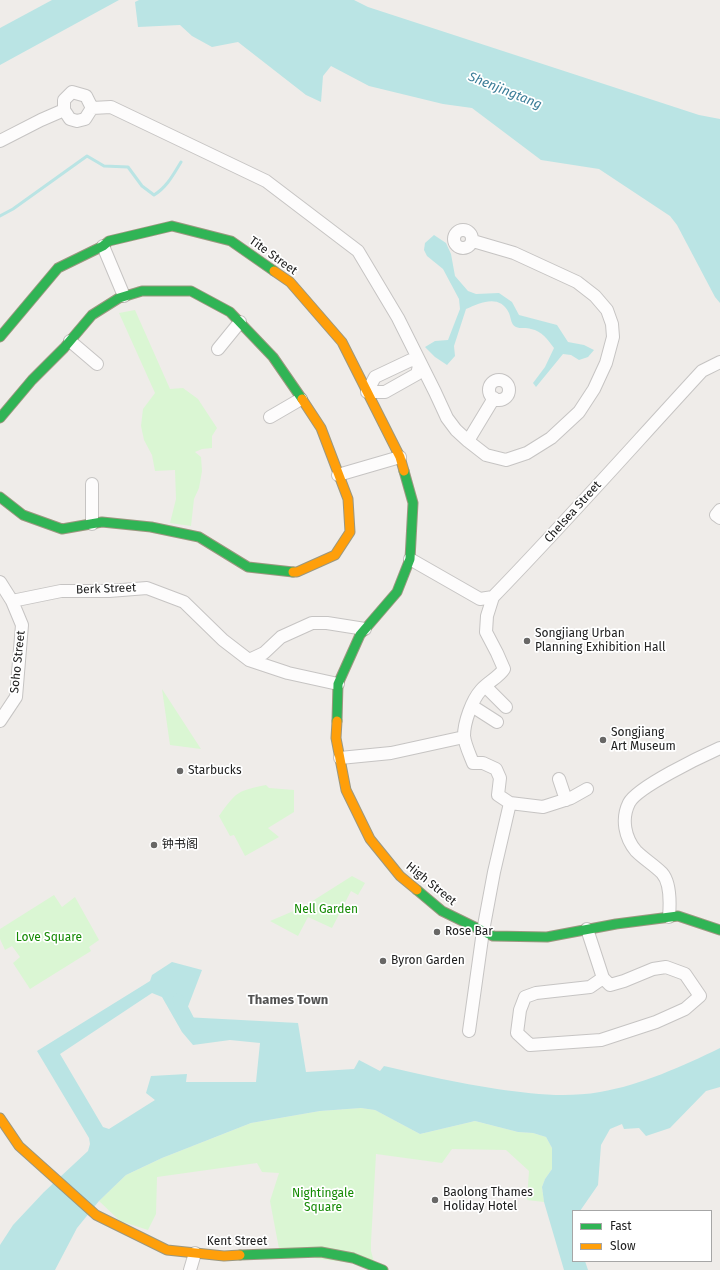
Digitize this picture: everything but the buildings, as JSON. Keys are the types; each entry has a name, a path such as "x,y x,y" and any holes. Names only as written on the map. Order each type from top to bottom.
{"street":[{"path":"72,92 86,96 92,108 85,119 77,121 70,119 64,110 64,100 72,92"},
{"path":"92,108 111,107 266,182 358,251 398,318 436,392 447,418 456,430 486,455 506,460 527,453 551,438 579,412 594,389 606,363 613,337 612,324 607,310 595,296 577,282 514,253 473,242"},
{"path":"0,141 64,110"},
{"name":"Tite Street","path":"0,337 58,268 103,246 109,241 172,226 231,241 290,282 342,342 400,457 413,503 410,559"},
{"path":"103,246 124,296"},
{"path":"0,418 32,380 92,316 119,298 142,291 191,291 230,312 240,322 273,357 321,428 348,499 350,532 334,555 297,572 248,567 199,537 151,527 102,522 62,529 23,515 0,497"},
{"path":"218,349 240,322"},
{"path":"70,341 97,364"},
{"path":"411,360 420,362 417,374 385,392 367,392 375,377 411,360"},
{"name":"Chelsea Street","path":"493,597 550,538 608,472 702,371 720,362"},
{"path":"468,441 494,398"},
{"path":"270,416 301,399"},
{"path":"338,475 400,457"},
{"path":"92,484 92,524"},
{"path":"720,510 716,514 720,518"},
{"path":"410,559 480,599 493,597 487,616 486,632 504,668 501,673 481,690 468,712 464,737 473,763 483,763 500,768 498,795 510,803 544,807 566,800 587,789"},
{"name":"High Street","path":"410,559 398,592 360,635 338,684 336,738 346,790 370,838 400,876 442,911 493,936 547,937 616,924 678,916 720,930"},
{"name":"Soho Street","path":"0,582 12,601 22,625 16,696 0,722"},
{"name":"Berk Street","path":"12,601 61,591 110,591 147,588 184,602 223,640 249,660 288,673 338,684"},
{"path":"249,660 264,653 281,638 312,623 327,623 365,629"},
{"path":"485,686 506,707"},
{"path":"472,706 497,722"},
{"path":"340,758 391,753 464,737"},
{"path":"669,917 669,891 663,875 636,851 626,834 624,817 629,802 641,791 684,765 720,748"},
{"path":"559,779 566,800"},
{"path":"469,1031 482,931 510,803"},
{"path":"587,929 603,978 610,985 653,969 666,967 685,974 700,996 685,1009 656,1022 601,1040 530,1045 517,1033 520,1010 525,997 536,993 590,987 603,978"},
{"name":"Kent Street","path":"0,1118 19,1146 96,1215 167,1250 224,1256 320,1252 353,1258 383,1270"},
{"path":"190,1270 195,1253"}],"green space":[{"path":"135,310 170,389 183,388 198,399 217,428 212,436 212,448 202,449 195,452 201,457 202,471 199,488 194,499 191,526 170,523 176,499 175,470 155,471 152,455 144,440 141,426 143,409 155,393 119,313"},
{"path":"162,689 201,749 170,745"},
{"path":"266,785 269,788 294,790 294,812 268,828 279,837 245,856 234,835 230,836 219,816 229,802 238,794 249,789"},
{"name":"Nell Garden","path":"352,876 365,883 358,895 351,891 332,928 308,917 298,936 270,921 303,907"},
{"name":"Love Square","path":"54,895 62,907 75,897 99,940 89,947 91,951 30,989 13,963 20,957 12,946 5,950 0,939 0,929"},
{"name":"Nightingale Square","path":"361,1108 375,1110 420,1134 475,1121 518,1132 533,1133 546,1137 552,1148 552,1169 545,1179 542,1187 544,1202 527,1200 529,1171 506,1150 452,1149 442,1163 376,1154 371,1242 371,1251 375,1266 280,1254 270,1201 279,1173 262,1172 257,1163 157,1177 156,1214 148,1230 120,1221 99,1201 126,1175 162,1158 251,1123 320,1111"}],"water":[{"path":"52,0 119,0 0,65 0,28"},
{"name":"Shenjingtang","path":"139,0 354,0 368,7 699,115 720,119 720,303 715,297 677,225 670,216 599,169 541,160 472,108 443,104 369,86 331,66 323,76 321,102 306,95 238,42 212,47 192,36 180,25 138,27 135,2"},
{"path":"434,235 446,243 451,254 455,276 468,291 476,294 499,293 512,302 519,315 557,325 568,342 584,345 594,350 588,357 579,360 571,355 563,354 536,387 533,383 545,367 554,348 544,336 535,330 514,326 505,307 501,303 490,301 466,309 454,346 455,356 447,365 435,357 425,347 435,341 448,340 460,309 459,299 443,269 427,256 424,250 425,243"},
{"path":"172,962 202,970 184,1017 298,1023 306,1072 354,1069 359,1060 380,1071 384,1066 440,1079 497,1089 536,1094 574,1095 600,1092 631,1085 677,1068 720,1048 720,1087 706,1091 670,1128 646,1136 639,1128 624,1129 622,1124 610,1129 601,1145 598,1185 581,1210 572,1210 572,1262 585,1262 588,1270 564,1270 544,1202 542,1187 545,1179 552,1169 552,1148 546,1137 533,1133 518,1132 475,1121 420,1134 375,1110 361,1108 320,1111 251,1123 162,1158 126,1175 99,1201 77,1228 55,1270 0,1270 0,1245 13,1225 44,1192 88,1151 90,1144 89,1138 37,1051 150,981 152,975","holes":["152,993 162,997 182,1032 193,1045 230,1040 260,1043 256,1082 186,1082 187,1074 151,1076 146,1093 155,1100 109,1129 103,1127 60,1054"]}],"waterway":[{"path":"0,216 13,209 87,156 104,166 128,167 142,186 154,195 166,184 181,162"},
{"path":"178,999 194,1030"}],"traffic: fast":[{"path":"0,337 58,268 103,246 109,241 172,226 231,241 274,271"},
{"path":"0,418 32,380 64,348 92,315 119,298 142,291 191,291 230,312 273,357 302,399"},
{"path":"337,721 338,684 360,635 397,592 410,559 413,503 404,471"},
{"path":"0,497 23,515 62,529 102,522 151,527 199,537 248,567 293,572"},
{"path":"417,890 442,911 493,936 547,937 616,924 678,916 720,930"},
{"path":"240,1255 321,1252 353,1258 383,1270"}],"traffic: slow":[{"path":"274,271 290,282 342,342 400,457 404,471"},
{"path":"293,572 297,572 335,555 350,532 348,499 321,428 302,399"},
{"path":"337,721 336,738 346,790 370,839 400,876 417,890"},
{"path":"0,1118 19,1146 96,1215 167,1250 224,1256 240,1255"}],"place":[{"name":"Songjiang Urban Planning Exhibition Hall","path":"527,641"},
{"name":"Songjiang Art Museum","path":"603,740"},
{"name":"Starbucks","path":"180,771"},
{"name":"钟书阁","path":"154,845"},
{"name":"Rose Bar","path":"437,932"},
{"name":"Byron Garden","path":"383,961"},
{"name":"Baolong Thames Holiday Hotel","path":"435,1200"}],"district":[{"name":"Thames Town","path":"288,1000"}]}
